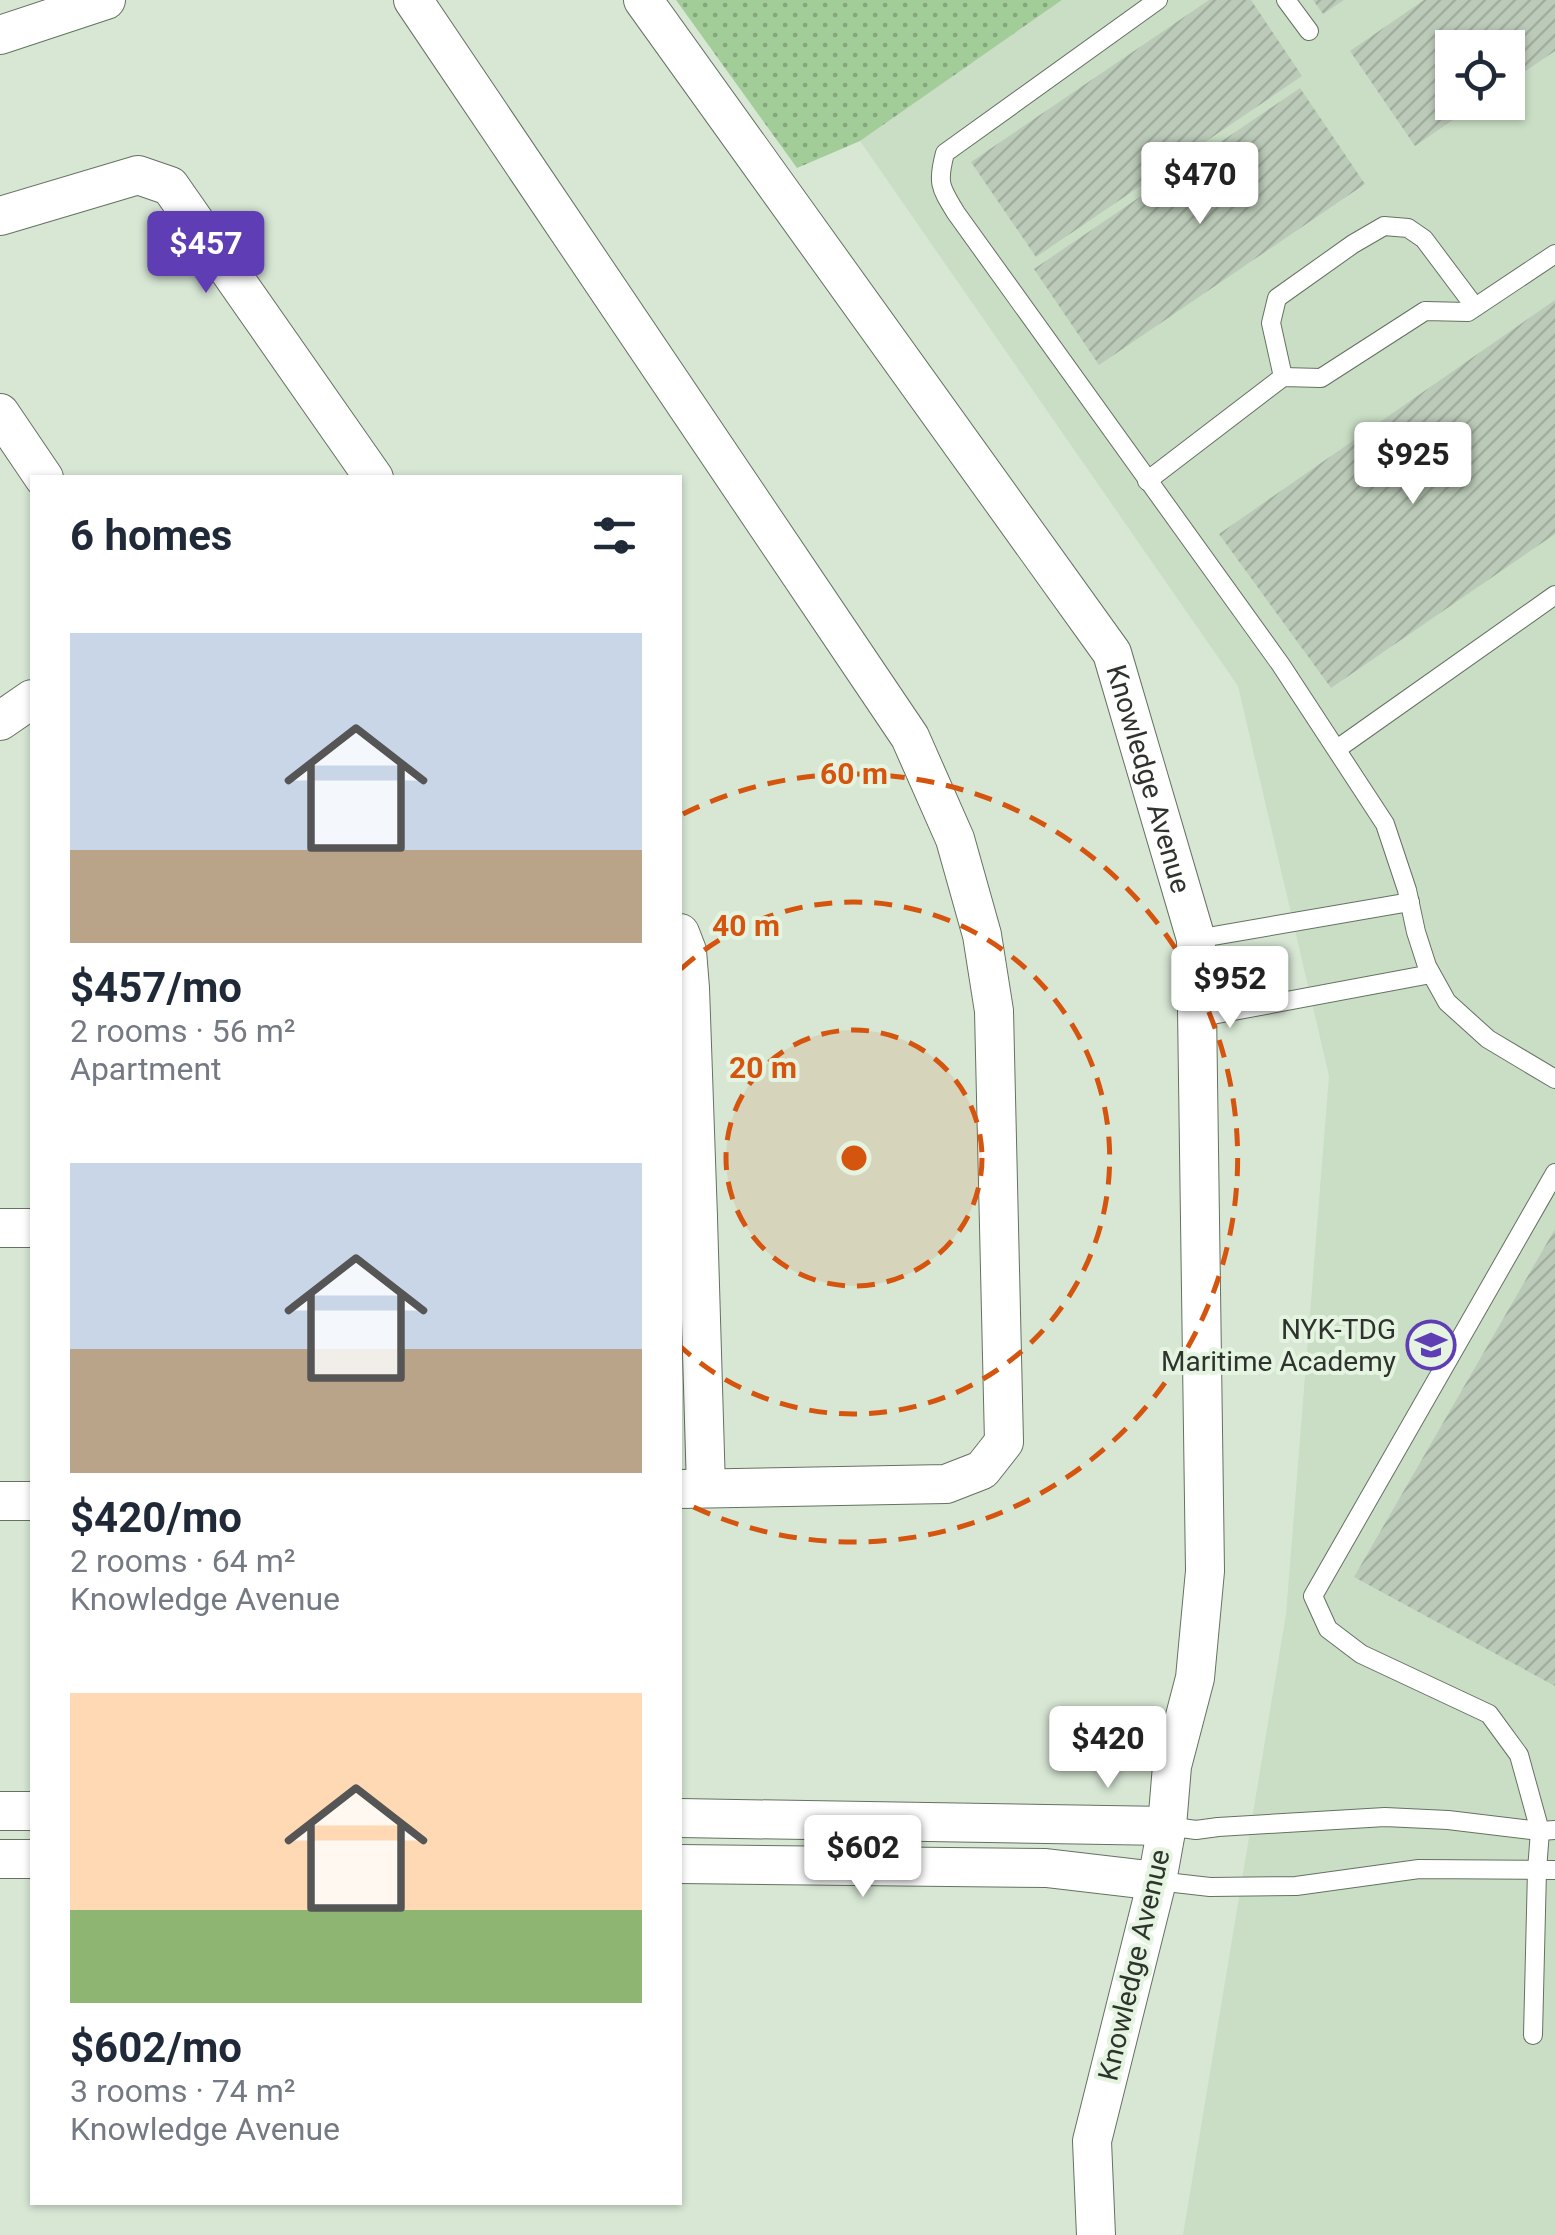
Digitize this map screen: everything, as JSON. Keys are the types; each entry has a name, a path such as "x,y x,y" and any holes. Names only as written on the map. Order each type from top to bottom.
{"street":[{"path":"0,34 106,0"},
{"path":"413,0 910,736 955,839 982,935 994,1011 1004,1442 982,1470 946,1484 693,1488 690,988 682,939"},
{"name":"Knowledge Avenue","path":"644,0 1112,653 1196,939 1205,1571 1196,1678 1172,1766 1157,1881 1092,2141 1096,2235"},
{"path":"0,216 138,175 170,186 372,475"},
{"path":"0,412 42,475"},
{"path":"0,721 30,700"},
{"path":"0,1228 30,1228"},
{"path":"0,1501 30,1500"},
{"path":"0,1811 30,1811"},
{"path":"682,1818 1167,1826"},
{"path":"0,1859 30,1859"},
{"path":"682,1864 1046,1868 1157,1881"}],"lane":[{"path":"1158,0 944,153 942,190 1281,665 1385,824 1416,932 1447,1002 1488,1039 1555,1078"},
{"path":"1286,0 1309,31"},
{"path":"1283,378 1271,323 1277,298 1384,226 1408,228 1424,239 1474,308"},
{"path":"1148,481 1283,378 1322,378 1424,311 1468,312 1555,254"},
{"path":"1337,749 1555,596"},
{"path":"1196,939 1410,902"},
{"path":"1196,1018 1432,974"},
{"path":"1534,2034 1548,1830 1519,1755 1489,1714 1361,1654 1328,1629 1314,1596 1555,1174"},
{"path":"1167,1826 1196,1830 1385,1818 1548,1830"},
{"path":"1157,1881 1210,1887 1296,1886 1419,1869 1546,1870"}],"shaded area":[{"name":"NYK-TDG Maritime Academy","path":"1062,0 1555,0 1555,2235 1183,2235 1286,1614 1329,1076 1238,686 860,141"}],"green space":[{"path":"676,0 1062,0 860,141 797,168"}],"building":[{"path":"1209,0 1251,0 1302,76 1036,257 971,162"},
{"path":"1313,0 1344,0 1323,14"},
{"path":"1424,0 1555,0 1555,51 1525,71 1525,30 1435,30 1435,120 1453,120 1415,146 1350,51"},
{"path":"1300,88 1365,184 1099,365 1034,269"},
{"path":"1555,300 1555,534 1331,688 1219,534"},
{"path":"1555,1229 1555,1686 1354,1577"}],"place":[{"name":"NYK-TDG Maritime Academy","path":"1431,1345"}]}
